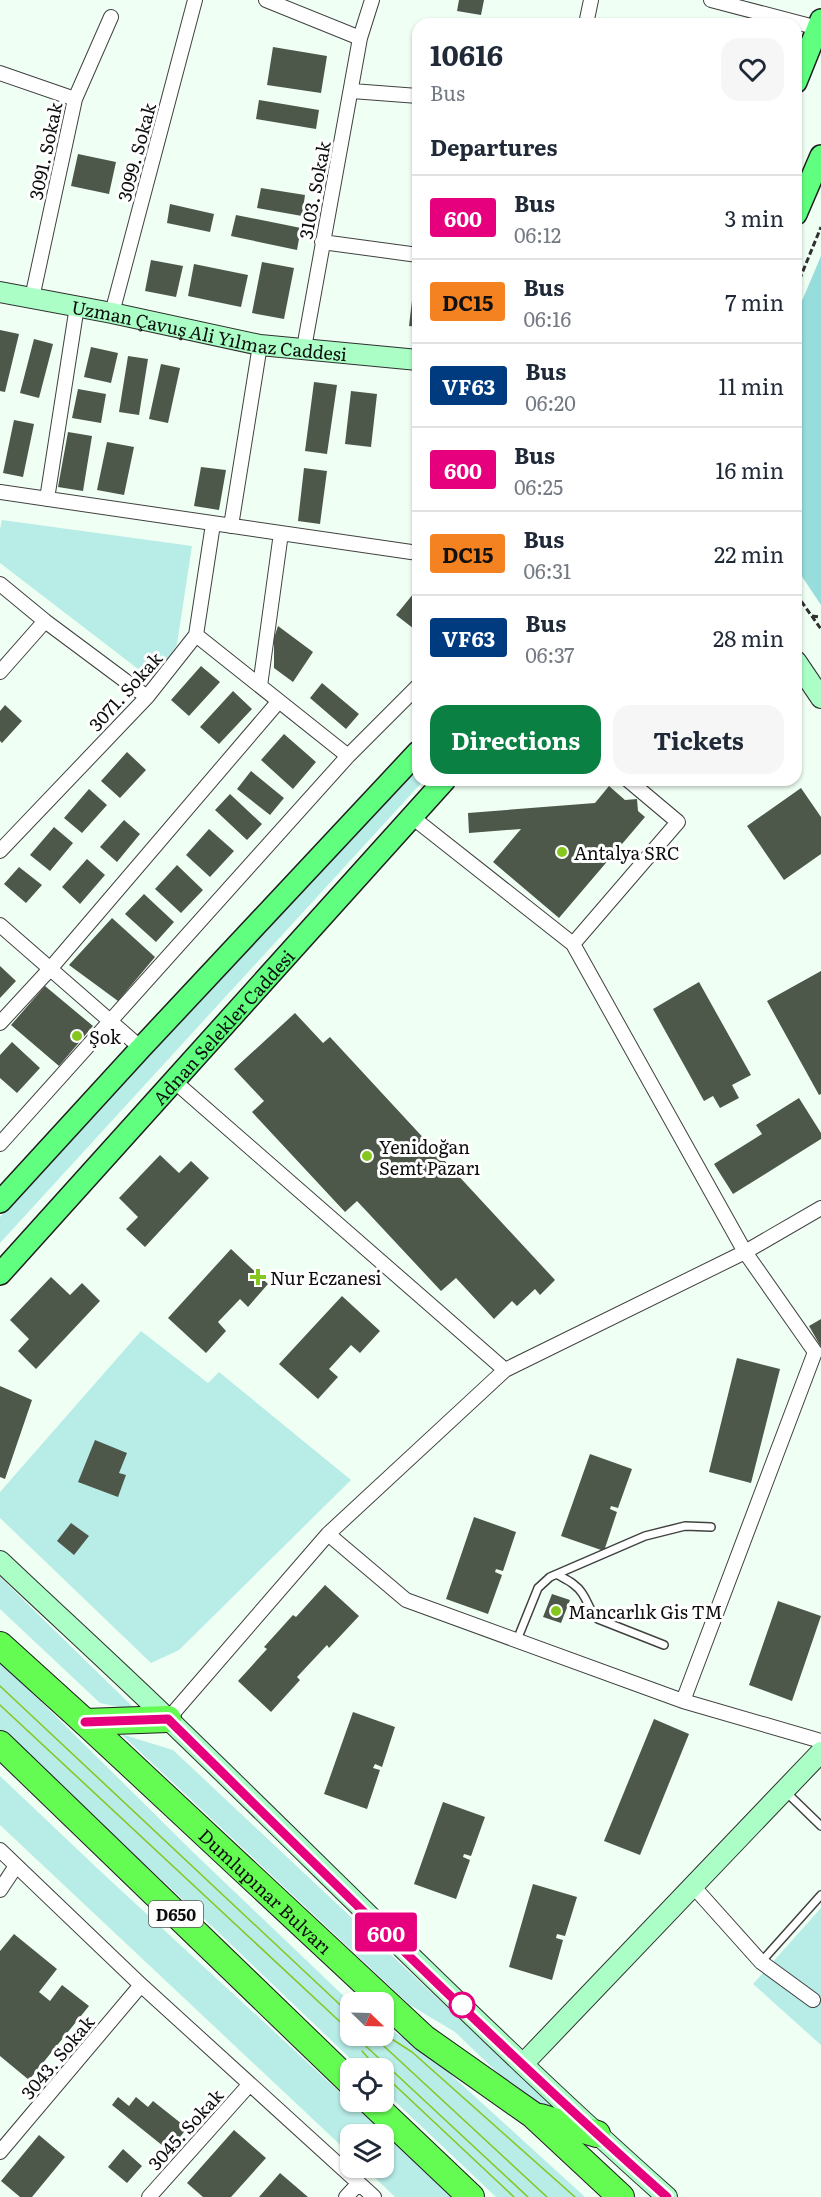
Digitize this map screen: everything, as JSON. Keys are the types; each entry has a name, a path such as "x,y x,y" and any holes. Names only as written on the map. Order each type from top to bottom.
{"highway":[{"name":"Dumlupınar Bulvarı","path":"0,1645 424,2038 533,2115 621,2197"},
{"path":"85,1722 168,1719"},
{"name":"D650","path":"0,1744 340,2072"},
{"path":"381,2112 471,2197"},
{"path":"533,2115 597,2134"}],"main road":[{"path":"802,67 819,24"},
{"path":"802,200 821,156"},
{"path":"0,1202 412,758"},
{"name":"Adnan Selekler Caddesi","path":"0,1274 440,786"}],"street":[{"name":"3099. Sokak","path":"112,313 195,0"},
{"path":"266,0 360,38"},
{"name":"3103. Sokak","path":"304,348 360,38 372,0"},
{"path":"587,18 591,0"},
{"path":"711,0 792,18"},
{"name":"3091. Sokak","path":"32,298 75,99 111,18"},
{"path":"802,20 819,24"},
{"path":"0,73 75,99"},
{"path":"352,91 412,96"},
{"path":"322,242 412,254"},
{"name":"Uzman Çavuş Ali Yılmaz Caddesi","path":"0,292 260,345 412,359"},
{"path":"47,499 77,306"},
{"path":"231,526 260,345"},
{"path":"0,492 412,552"},
{"name":"3071. Sokak","path":"0,851 147,697 196,635 213,524"},
{"path":"260,686 281,533"},
{"path":"0,584 45,621 147,697"},
{"path":"0,672 45,621"},
{"path":"196,635 348,756"},
{"path":"802,670 821,698"},
{"path":"0,1144 348,756 412,692"},
{"path":"0,1023 50,969 279,701"},
{"path":"573,944 678,822 635,786"},
{"path":"412,817 573,944 745,1252 815,1352 683,1701"},
{"path":"0,925 141,1048"},
{"path":"174,1081 505,1370"},
{"path":"168,1719 328,1534 505,1370 745,1252 821,1208"},
{"path":"328,1534 406,1600 683,1701 821,1741"},
{"path":"0,1561 168,1719 523,2064 667,2197"},
{"path":"523,2064 821,1752"},
{"path":"0,1851 249,2085 374,2197"},
{"path":"0,1890 16,1866"},
{"path":"693,1886 761,1962 813,2000"},
{"name":"3043. Sokak","path":"0,2152 141,1985"},
{"name":"3045. Sokak","path":"148,2197 249,2085"},
{"path":"346,2197 359,2183"}],"lane":[{"path":"517,1640 538,1588 544,1581 645,1536 685,1526 711,1527"},
{"path":"558,1575 573,1583 582,1592 591,1613 598,1619 664,1645"},
{"path":"784,1790 821,1826"},
{"path":"761,1962 821,1895"}],"path":[{"path":"802,273 821,227"},
{"path":"802,602 821,629"},
{"path":"812,616 821,617"}],"shaded area":[{"path":"821,256 821,605 802,576 802,301"},
{"path":"2,520 192,546 177,644 168,660 152,672 142,672 0,563"},
{"path":"412,773 412,786 419,786 0,1243 0,1217"},
{"path":"141,1331 208,1383 219,1372 351,1480 179,1650 151,1663 0,1518 0,1492"},
{"path":"0,1577 137,1711 100,1703 0,1609"},
{"path":"0,1661 194,1853 340,1992 340,2046 394,2046 394,2032 425,2051 585,2197 496,2197 394,2100 394,2058 350,2058 216,1930 0,1731"},
{"path":"121,1734 173,1750 567,2120 545,2118 455,2032 410,2005"},
{"path":"0,1776 340,2093 340,2112 361,2112 374,2124 340,2124 340,2145 0,1825"},
{"path":"821,1908 821,2045 753,1984"},
{"path":"394,2142 453,2197 395,2197 375,2178 394,2178"}],"building":[{"path":"459,0 484,0 481,15 457,11"},
{"path":"273,47 327,56 321,93 267,85"},
{"path":"259,100 319,110 316,129 256,119"},
{"path":"78,154 116,162 109,194 71,186"},
{"path":"261,188 305,195 302,216 257,208"},
{"path":"170,204 214,214 210,232 167,223"},
{"path":"236,215 301,228 297,250 231,236"},
{"path":"151,260 183,266 176,297 145,291"},
{"path":"262,262 294,268 284,319 252,313"},
{"path":"194,264 248,275 241,307 188,296"},
{"path":"412,301 412,326 409,326"},
{"path":"0,330 19,334 5,392 0,391"},
{"path":"34,339 53,344 39,398 20,393"},
{"path":"91,347 118,353 111,383 84,377"},
{"path":"128,356 148,359 139,415 119,412"},
{"path":"161,364 180,368 168,423 149,419"},
{"path":"314,382 337,385 327,454 305,451"},
{"path":"78,389 106,394 101,423 72,418"},
{"path":"351,391 377,394 371,447 345,444"},
{"path":"14,420 34,424 23,477 3,473"},
{"path":"68,432 92,436 83,491 58,487"},
{"path":"107,442 134,447 124,495 97,490"},
{"path":"201,467 226,470 219,510 194,506"},
{"path":"304,468 327,471 320,524 298,521"},
{"path":"412,595 412,627 396,615"},
{"path":"278,626 313,652 293,682 274,668 274,638"},
{"path":"201,666 220,682 189,716 171,700"},
{"path":"322,683 359,714 346,729 310,698"},
{"path":"233,691 252,709 219,744 200,727"},
{"path":"5,705 22,721 2,743 0,741 0,711"},
{"path":"284,734 316,762 293,789 261,760"},
{"path":"127,752 146,770 120,798 101,781"},
{"path":"251,771 284,798 270,815 237,789"},
{"path":"609,786 625,800 637,799 638,811 645,817 559,918 493,862 521,829 469,833 468,813 595,803"},
{"path":"801,788 821,817 821,854 784,880 747,826"},
{"path":"89,789 107,805 82,833 64,818"},
{"path":"230,794 262,824 247,840 215,810"},
{"path":"124,820 140,834 117,862 100,847"},
{"path":"54,827 73,843 50,871 30,855"},
{"path":"209,829 234,851 210,877 186,855"},
{"path":"87,859 105,875 80,904 62,887"},
{"path":"177,865 203,890 181,913 155,889"},
{"path":"19,867 42,885 26,903 4,884"},
{"path":"144,894 174,922 156,942 125,914"},
{"path":"112,918 155,957 118,1001 69,965"},
{"path":"0,966 16,981 0,998"},
{"path":"821,971 821,1094 819,1095 767,1001"},
{"path":"699,982 751,1075 732,1085 739,1098 720,1108 713,1096 704,1101 653,1009"},
{"path":"45,986 93,1026 59,1066 11,1025"},
{"name":"Yenidoğan Semt Pazarı","path":"295,1013 323,1043 330,1037 555,1280 540,1295 535,1289 517,1306 512,1301 494,1319 456,1278 441,1291 357,1201 345,1212 252,1112 264,1101 234,1069"},
{"path":"12,1042 40,1068 17,1093 0,1078 0,1055"},
{"path":"799,1098 821,1133 821,1139 733,1194 714,1164 762,1134 756,1125"},
{"path":"160,1155 179,1173 191,1161 209,1178 145,1247 126,1229 138,1217 119,1198"},
{"path":"231,1249 268,1284 248,1307 240,1299 218,1322 226,1331 206,1353 168,1318"},
{"path":"51,1277 70,1295 82,1283 100,1301 36,1369 18,1351 29,1339 10,1320"},
{"path":"342,1296 380,1331 360,1353 351,1345 329,1369 338,1377 318,1399 279,1364"},
{"path":"821,1319 821,1347 809,1326"},
{"path":"737,1358 780,1369 751,1483 709,1472"},
{"path":"0,1386 32,1400 5,1479 0,1477"},
{"path":"95,1440 127,1453 119,1473 126,1475 118,1497 78,1482"},
{"path":"590,1454 632,1469 618,1508 611,1506 610,1509 617,1512 604,1551 561,1536"},
{"path":"474,1517 516,1532 503,1571 496,1569 495,1572 502,1575 488,1614 446,1599"},
{"path":"71,1523 89,1536 74,1555 57,1541"},
{"path":"325,1585 359,1616 297,1677 300,1680 271,1712 238,1681 293,1615 296,1617"},
{"name":"Mancarlık Gis TM","path":"552,1594 570,1600 561,1623 543,1617"},
{"path":"778,1601 821,1616 792,1701 749,1685"},
{"path":"353,1712 395,1727 382,1767 375,1764 373,1768 380,1770 367,1809 324,1794"},
{"path":"654,1719 689,1734 640,1855 604,1841"},
{"path":"443,1802 485,1817 471,1856 464,1854 463,1857 470,1860 456,1899 414,1884"},
{"path":"533,1884 577,1897 565,1936 557,1934 556,1938 563,1940 552,1980 509,1967"},
{"path":"14,1934 57,1969 39,1992 50,2001 62,1985 89,2006 29,2080 0,2056 0,1951"},
{"path":"118,2097 129,2106 136,2097 148,2107 153,2101 187,2128 177,2141 181,2144 173,2154 112,2105"},
{"path":"234,2130 266,2158 231,2197 203,2197 187,2183"},
{"path":"39,2135 65,2157 32,2197 20,2197 1,2181"},
{"path":"123,2149 142,2166 127,2183 108,2167"},
{"path":"280,2173 308,2197 259,2197"}],"tram line":[{"path":"0,1686 340,2005"},
{"path":"0,1705 340,2022"},
{"path":"394,2040 412,2052 575,2197"},
{"path":"366,2046 528,2197"},
{"path":"384,2046 547,2197"},
{"path":"362,2051 368,2058"},
{"path":"394,2084 514,2197"}],"bus line":[{"name":"600","path":"85,1722 168,1719 494,2037 667,2197"}],"place":[{"name":"Antalya SRC","path":"562,852"},
{"name":"Şok","path":"77,1036"},
{"name":"Yenidoğan Semt Pazarı","path":"367,1156"},
{"name":"Nur Eczanesi","path":"258,1277"},
{"name":"Mancarlık Gis TM","path":"556,1611"}]}
